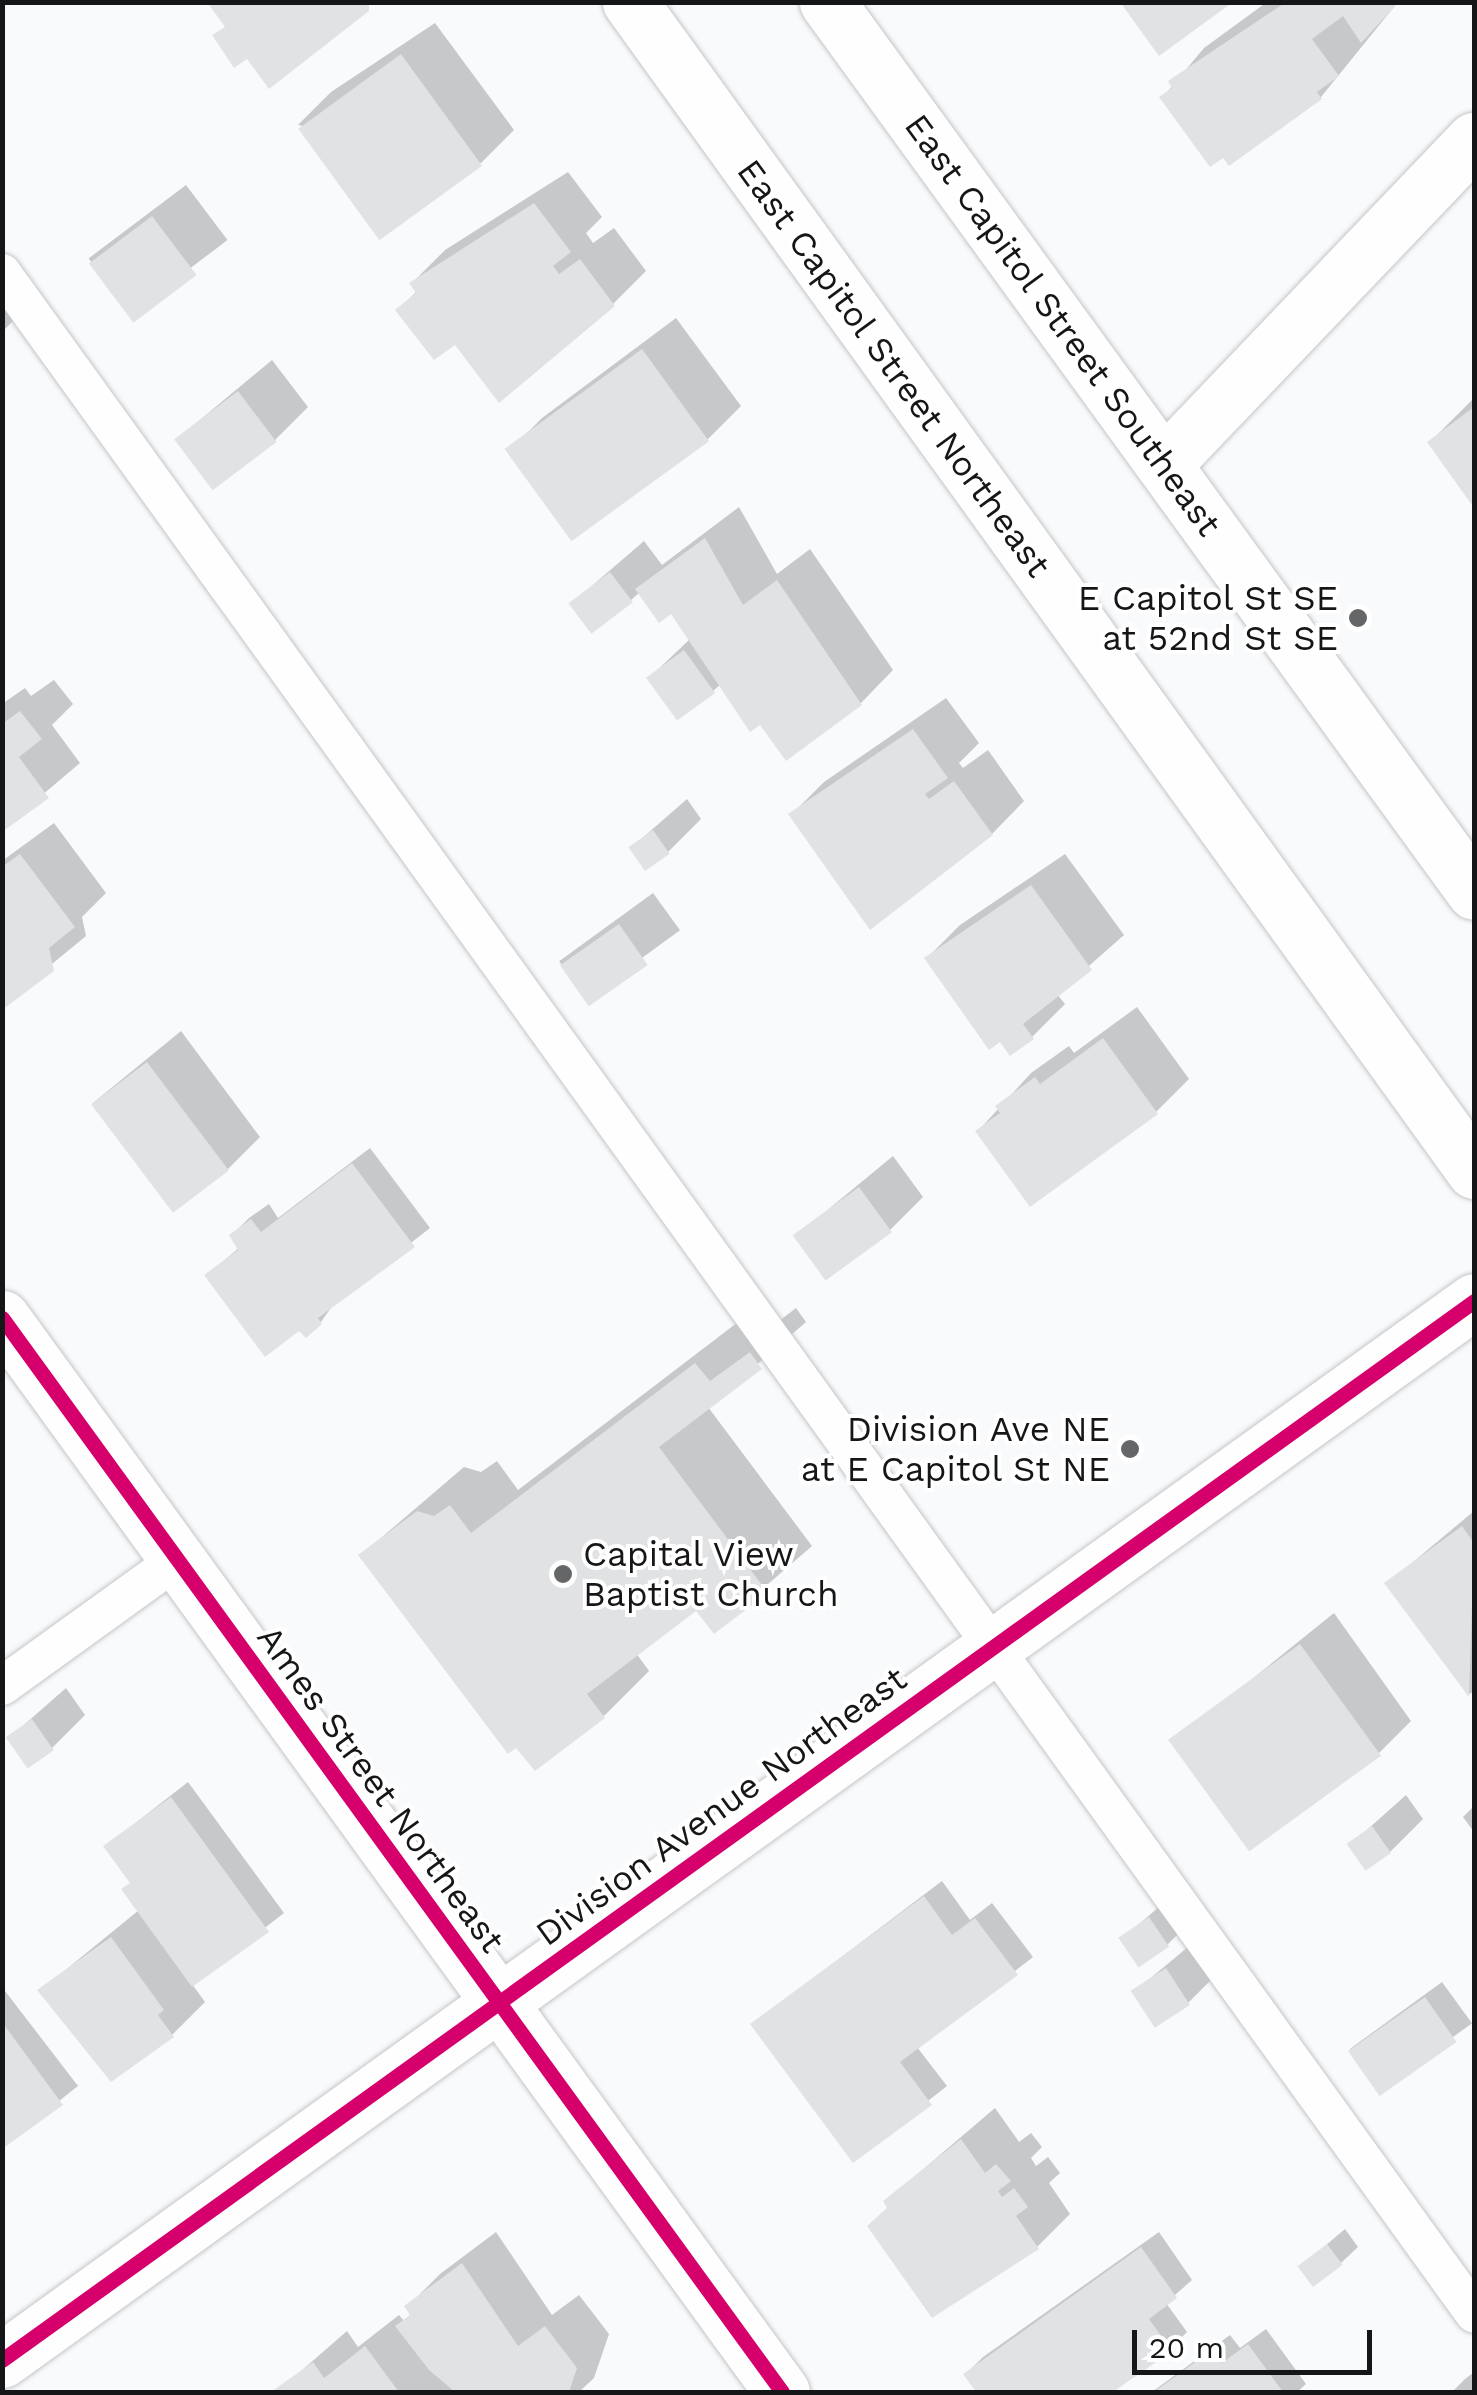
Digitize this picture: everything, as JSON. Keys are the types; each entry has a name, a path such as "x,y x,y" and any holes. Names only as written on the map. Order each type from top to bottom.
{"street":[{"name":"East Capitol Street Northeast","path":"630,2 1474,1171"},
{"name":"East Capitol Street Southeast","path":"828,2 1474,892"},
{"path":"1165,463 1474,140"},
{"name":"Division Avenue Northeast","path":"2,2360 1474,1301"},
{"name":"Ames Street Northeast","path":"2,1318 782,2392"}],"lane":[{"path":"2,272 1474,2314"},
{"path":"2,1686 178,1559"}],"building":[{"path":"207,2 369,2 369,11 269,89 247,59 234,68 212,35 225,27"},
{"path":"1120,2 1233,2 1159,56"},
{"path":"1286,2 1399,2 1361,43 1343,16 1312,39 1339,76 1317,92 1322,99 1229,166 1223,158 1210,167 1159,97 1172,88 1168,81"},
{"path":"401,54 482,166 379,240 298,129"},
{"path":"534,203 571,252 553,266 559,274 580,259 615,306 499,403 455,345 434,360 395,310 416,293 409,283"},
{"path":"152,216 197,275 133,323 89,264"},
{"path":"642,349 709,441 571,541 504,449"},
{"path":"238,391 277,442 213,490 174,439"},
{"path":"1474,407 1474,508 1427,442"},
{"path":"705,538 743,605 777,580 862,705 786,761 760,725 750,732 671,614 659,623 635,589"},
{"path":"610,572 633,602 591,634 568,603"},
{"path":"684,650 715,693 677,721 646,678"},
{"path":"20,711 42,739 19,757 49,798 2,832 2,724"},
{"path":"913,729 948,778 925,794 929,799 954,781 993,835 870,930 788,814"},
{"path":"653,830 670,854 645,871 628,847"},
{"path":"20,854 75,927 49,948 54,971 2,1010 2,867"},
{"path":"1031,885 1092,970 1023,1024 1034,1039 1010,1056 1000,1042 989,1050 924,958"},
{"path":"619,924 648,965 589,1006 560,965"},
{"path":"1103,1038 1158,1114 1030,1207 975,1131 1000,1113 995,1106 1035,1077 1040,1084"},
{"path":"147,1062 229,1171 173,1213 91,1104"},
{"path":"352,1163 415,1247 318,1318 322,1324 306,1338 299,1331 265,1357 204,1275 238,1250 229,1235 251,1219 261,1232"},
{"path":"859,1187 892,1232 826,1281 793,1235"},
{"name":"Capital View Baptist Church","path":"750,1352 762,1369 659,1447 768,1593 714,1634 696,1611 587,1694 605,1718 535,1771 516,1748 508,1754 358,1555 417,1511 434,1516 450,1505 471,1533 695,1363 710,1381"},
{"path":"1462,1526 1474,1543 1469,1697 1384,1583"},
{"path":"1300,1644 1381,1756 1249,1851 1168,1740"},
{"path":"32,1719 54,1750 28,1768 6,1737"},
{"path":"171,1797 269,1932 192,1987 121,1889 130,1883 103,1846"},
{"path":"1372,1826 1391,1853 1366,1871 1347,1844"},
{"path":"924,1896 952,1935 975,1918 1018,1975 900,2062 932,2105 853,2163 750,2024"},
{"path":"1149,1917 1169,1947 1138,1968 1118,1938"},
{"path":"111,1937 164,2010 158,2015 174,2037 111,2082 37,1990"},
{"path":"1166,1968 1190,2005 1155,2028 1131,1991"},
{"path":"1425,1997 1457,2042 1380,2096 1348,2051"},
{"path":"2,2022 63,2105 2,2149"},
{"path":"961,2139 985,2173 996,2164 1011,2181 998,2191 1002,2197 1014,2188 1028,2207 1016,2216 1039,2249 932,2318 867,2226 887,2208 883,2201"},
{"path":"1327,2244 1343,2265 1313,2287 1297,2266"},
{"path":"1141,2247 1177,2298 1149,2319 1172,2351 1113,2392 976,2392 963,2374"},
{"path":"462,2263 518,2346 545,2326 577,2368 569,2392 455,2392 429,2370 395,2326 410,2315 404,2306"},
{"path":"1248,2344 1283,2392 1154,2392 1212,2350 1222,2363"},
{"path":"365,2346 399,2392 271,2392 313,2362 324,2378"}],"cycle path":[{"path":"2,2360 1474,1301"},
{"path":"2,1318 782,2392"}],"place":[{"name":"E Capitol St SE at 52nd St SE","path":"1358,618"},
{"name":"Division Ave NE at E Capitol St NE","path":"1130,1449"},
{"name":"Capital View Baptist Church","path":"563,1574"}]}
